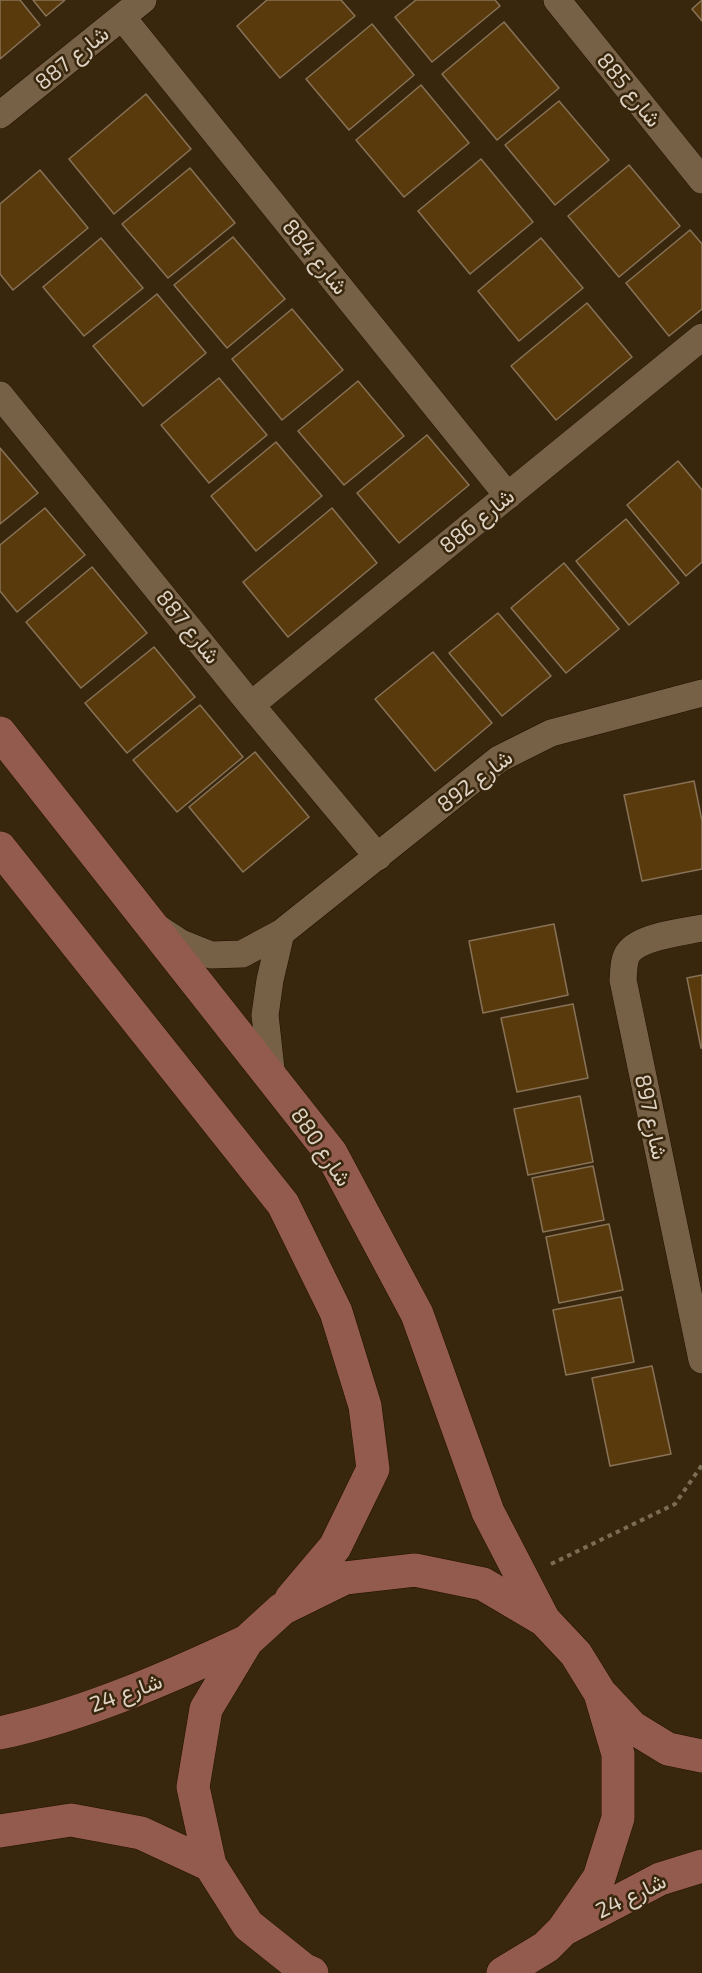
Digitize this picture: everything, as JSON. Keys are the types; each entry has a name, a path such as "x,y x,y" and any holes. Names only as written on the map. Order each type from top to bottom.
{"street":[{"name":"شارع 887","path":"0,115 143,0"},
{"name":"شارع 885","path":"556,0 702,180"},
{"name":"شارع 884","path":"122,17 508,496"},
{"name":"شارع 886","path":"251,705 702,337"},
{"name":"شارع 887","path":"0,394 251,705 378,857"},
{"name":"شارع 892","path":"149,922 181,943 211,955 242,954 281,933 499,759 551,733 702,693"},
{"name":"شارع 880","path":"0,734 331,1153 417,1314 488,1512 544,1620"},
{"path":"0,848 283,1204 336,1312 365,1406 373,1469 335,1547 282,1609 247,1641 206,1709 193,1787 210,1865 248,1925 307,1972"},
{"name":"شارع 897","path":"702,928 650,939 636,945 627,953 623,980 702,1360"},
{"path":"272,1078 265,1015 281,933"},
{"path":"282,1609 345,1578 415,1570 483,1584 544,1620 576,1654 600,1693 632,1727 668,1749 702,1756"},
{"name":"شارع 24","path":"0,1733 96,1705 171,1677 247,1641"},
{"path":"547,1950 599,1878 618,1818 618,1754 600,1693"},
{"path":"0,1831 71,1820 141,1833 210,1865"},
{"name":"شارع 24","path":"503,1973 547,1950 660,1879 702,1866"}],"path":[{"path":"523,1577 675,1504 702,1465"}],"building":[{"path":"0,0 20,0 40,25 0,59"},
{"path":"33,0 65,0 46,16"},
{"path":"267,0 341,0 355,16 280,78 237,26"},
{"path":"416,0 495,0 500,6 432,62 395,17"},
{"path":"702,0 702,21 692,9"},
{"path":"504,22 559,88 497,140 442,74"},
{"path":"372,24 414,75 349,130 306,79"},
{"path":"421,85 469,143 404,197 356,140"},
{"path":"146,94 191,149 114,214 69,159"},
{"path":"559,101 609,160 555,205 505,145"},
{"path":"481,159 533,222 470,274 418,211"},
{"path":"629,165 680,226 619,277 568,216"},
{"path":"190,168 235,223 168,278 122,224"},
{"path":"40,170 88,228 13,290 0,274 0,204"},
{"path":"690,230 702,244 702,309 669,336 626,283"},
{"path":"233,237 285,299 227,348 174,285"},
{"path":"101,238 143,288 84,336 43,287"},
{"path":"541,238 583,288 519,341 478,291"},
{"path":"157,294 206,353 143,406 93,346"},
{"path":"587,303 632,357 556,420 511,366"},
{"path":"292,309 343,370 282,420 232,359"},
{"path":"219,378 267,435 209,483 161,425"},
{"path":"358,381 404,436 344,485 298,431"},
{"path":"427,435 469,485 399,543 357,493"},
{"path":"276,442 322,496 256,551 211,496"},
{"path":"0,448 38,493 0,524"},
{"path":"678,461 702,490 702,562 686,576 627,505"},
{"path":"45,508 85,555 17,612 0,591 0,545"},
{"path":"332,508 377,563 288,637 243,582"},
{"path":"626,519 679,583 629,625 576,561"},
{"path":"564,563 619,629 566,673 511,608"},
{"path":"92,567 147,633 81,688 26,622"},
{"path":"498,613 551,676 502,716 449,653"},
{"path":"154,647 195,697 127,753 85,703"},
{"path":"433,652 492,723 435,771 375,699"},
{"path":"200,705 243,757 177,812 133,760"},
{"path":"255,752 309,817 243,872 189,807"},
{"path":"694,781 702,821 702,869 642,881 624,795"},
{"path":"554,924 568,995 483,1013 469,941"},
{"path":"702,975 702,1048 701,1048 687,978"},
{"path":"573,1004 588,1078 517,1092 501,1018"},
{"path":"580,1096 593,1162 528,1175 514,1109"},
{"path":"593,1166 604,1220 543,1232 532,1178"},
{"path":"609,1224 623,1290 559,1303 546,1237"},
{"path":"621,1297 634,1362 566,1375 553,1310"},
{"path":"652,1366 671,1454 610,1466 592,1378"}]}
